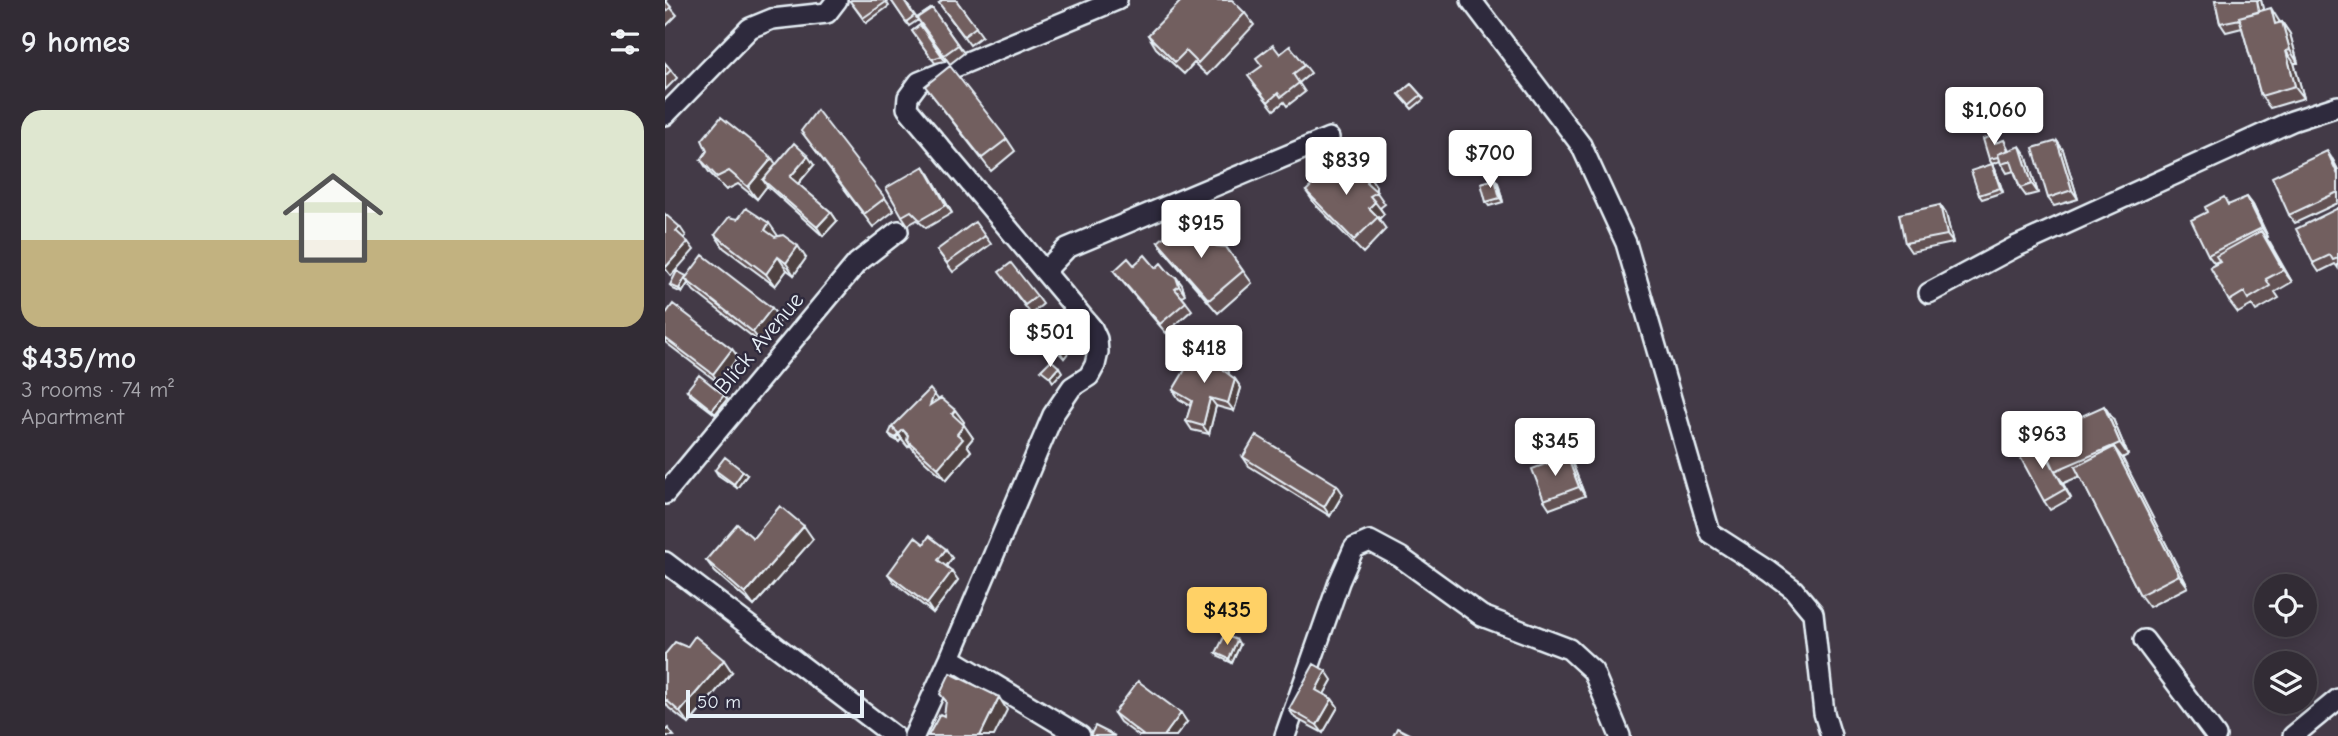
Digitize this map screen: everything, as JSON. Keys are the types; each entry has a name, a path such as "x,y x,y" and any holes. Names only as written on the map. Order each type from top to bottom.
{"street":[{"path":"665,115 750,28 772,19 827,13 837,0"},
{"path":"914,736 1053,415 1072,387 1090,376 1098,352 1097,339 1092,328 907,108 908,97 919,82 1117,0"},
{"path":"1471,0 1581,145 1626,243 1710,533 1793,589 1813,613 1824,712 1831,736"},
{"path":"1929,293 2015,247 2292,121 2338,106"},
{"path":"1045,271 1067,248 1329,138"},
{"name":"Blick Avenue","path":"665,494 857,263 898,231"},
{"path":"1285,736 1339,582 1354,548 1370,541 1400,557 1482,616 1569,649 1593,671 1620,736"},
{"path":"665,562 894,736"},
{"path":"2144,640 2217,736"},
{"path":"950,658 1080,736"},
{"path":"2293,736 2338,699"}],"building":[{"path":"665,0 671,7 665,13"},
{"path":"851,0 885,0 886,2 863,18"},
{"path":"891,0 904,0 914,16 906,22"},
{"path":"942,0 956,0 976,27 964,36 939,3"},
{"path":"1182,0 1232,0 1245,13 1198,63 1186,51 1175,62 1148,35"},
{"path":"2215,0 2257,0 2259,12 2220,23"},
{"path":"932,8 958,45 944,55 917,18"},
{"path":"2271,8 2275,24 2282,22 2290,50 2286,51 2295,86 2261,96 2239,17"},
{"path":"920,25 942,56 932,59 912,31"},
{"path":"1273,45 1280,54 1290,46 1305,65 1293,74 1299,83 1281,97 1278,93 1268,102 1248,76 1262,66 1256,58"},
{"path":"665,63 671,70 665,76"},
{"path":"950,66 1007,139 982,158 925,86"},
{"path":"1411,84 1421,95 1409,105 1399,94"},
{"path":"817,110 885,198 864,214 801,131"},
{"path":"721,117 772,158 748,187 729,171 717,177 701,160 707,151 702,140"},
{"path":"1993,136 1995,143 2004,140 2008,150 1989,159 1983,139"},
{"path":"2057,141 2072,190 2048,198 2033,148"},
{"path":"794,143 808,156 790,177 831,212 817,227 763,180"},
{"path":"2020,146 2032,184 2020,188 2011,161 2001,164 1998,154"},
{"path":"2327,151 2338,175 2338,192 2289,215 2272,177"},
{"path":"1341,157 1367,173 1367,183 1377,192 1370,196 1375,202 1369,208 1378,217 1354,240 1306,191"},
{"path":"1992,164 2000,188 1979,195 1971,171"},
{"path":"924,166 946,205 920,220 911,211 902,216 886,188"},
{"path":"1495,179 1500,198 1486,202 1481,183"},
{"path":"2224,197 2228,205 2247,197 2262,228 2208,255 2191,220 2207,212 2205,207"},
{"path":"1940,205 1947,235 1905,243 1899,214"},
{"path":"746,208 769,223 765,230 775,237 783,235 798,246 786,263 778,257 766,274 715,235 729,217 738,219"},
{"path":"2338,208 2338,258 2333,260 2330,255 2313,263 2296,229"},
{"path":"665,214 680,227 676,231 688,242 665,268"},
{"path":"1182,221 1195,237 1206,236 1216,246 1226,247 1243,271 1209,300 1158,242"},
{"path":"975,222 985,236 947,263 937,250"},
{"path":"2261,231 2283,270 2266,279 2270,286 2248,299 2244,292 2229,301 2210,267 2220,262 2216,256"},
{"path":"703,255 772,308 753,332 685,279"},
{"path":"1145,255 1156,268 1161,263 1176,277 1179,286 1175,289 1186,302 1160,324 1114,271 1128,258 1134,265"},
{"path":"1011,263 1037,296 1025,305 999,272"},
{"path":"677,271 686,276 679,289 670,285"},
{"path":"673,304 732,349 713,374 665,338 665,315"},
{"path":"1032,322 1045,331 1032,347 1020,338"},
{"path":"1053,329 1069,343 1061,353 1044,338"},
{"path":"1198,348 1223,363 1223,370 1235,379 1228,403 1210,398 1203,426 1186,421 1192,401 1173,390"},
{"path":"1051,360 1059,367 1050,377 1041,370"},
{"path":"699,375 724,395 712,410 687,390"},
{"path":"930,389 934,394 930,405 941,398 955,410 952,414 964,425 957,434 963,439 938,468 907,440 908,435 903,430 899,434 892,427"},
{"path":"2104,406 2120,443 2055,471 2039,435"},
{"path":"892,427 898,434 896,438 889,434"},
{"path":"1256,435 1337,485 1324,507 1243,457"},
{"path":"2039,442 2065,489 2044,501 2018,453"},
{"path":"2114,447 2179,575 2140,595 2075,467"},
{"path":"1567,456 1579,487 1544,500 1532,469"},
{"path":"725,457 743,471 734,484 715,470"},
{"path":"780,506 804,526 745,594 706,560 737,524 753,538"},
{"path":"929,536 946,549 938,560 952,571 927,604 888,574 915,537 924,544"},
{"path":"1225,635 1237,640 1229,659 1216,653"},
{"path":"695,636 724,660 680,712 665,699 665,654 675,642 687,647"},
{"path":"1314,664 1326,671 1316,690 1332,699 1317,725 1289,709"},
{"path":"950,673 999,697 980,736 928,736 940,714 944,716 946,701 940,694"},
{"path":"1138,681 1181,713 1164,736 1144,736 1114,713"},
{"path":"1095,726 1115,736 1090,736"},
{"path":"1397,728 1413,736 1393,736"}]}
